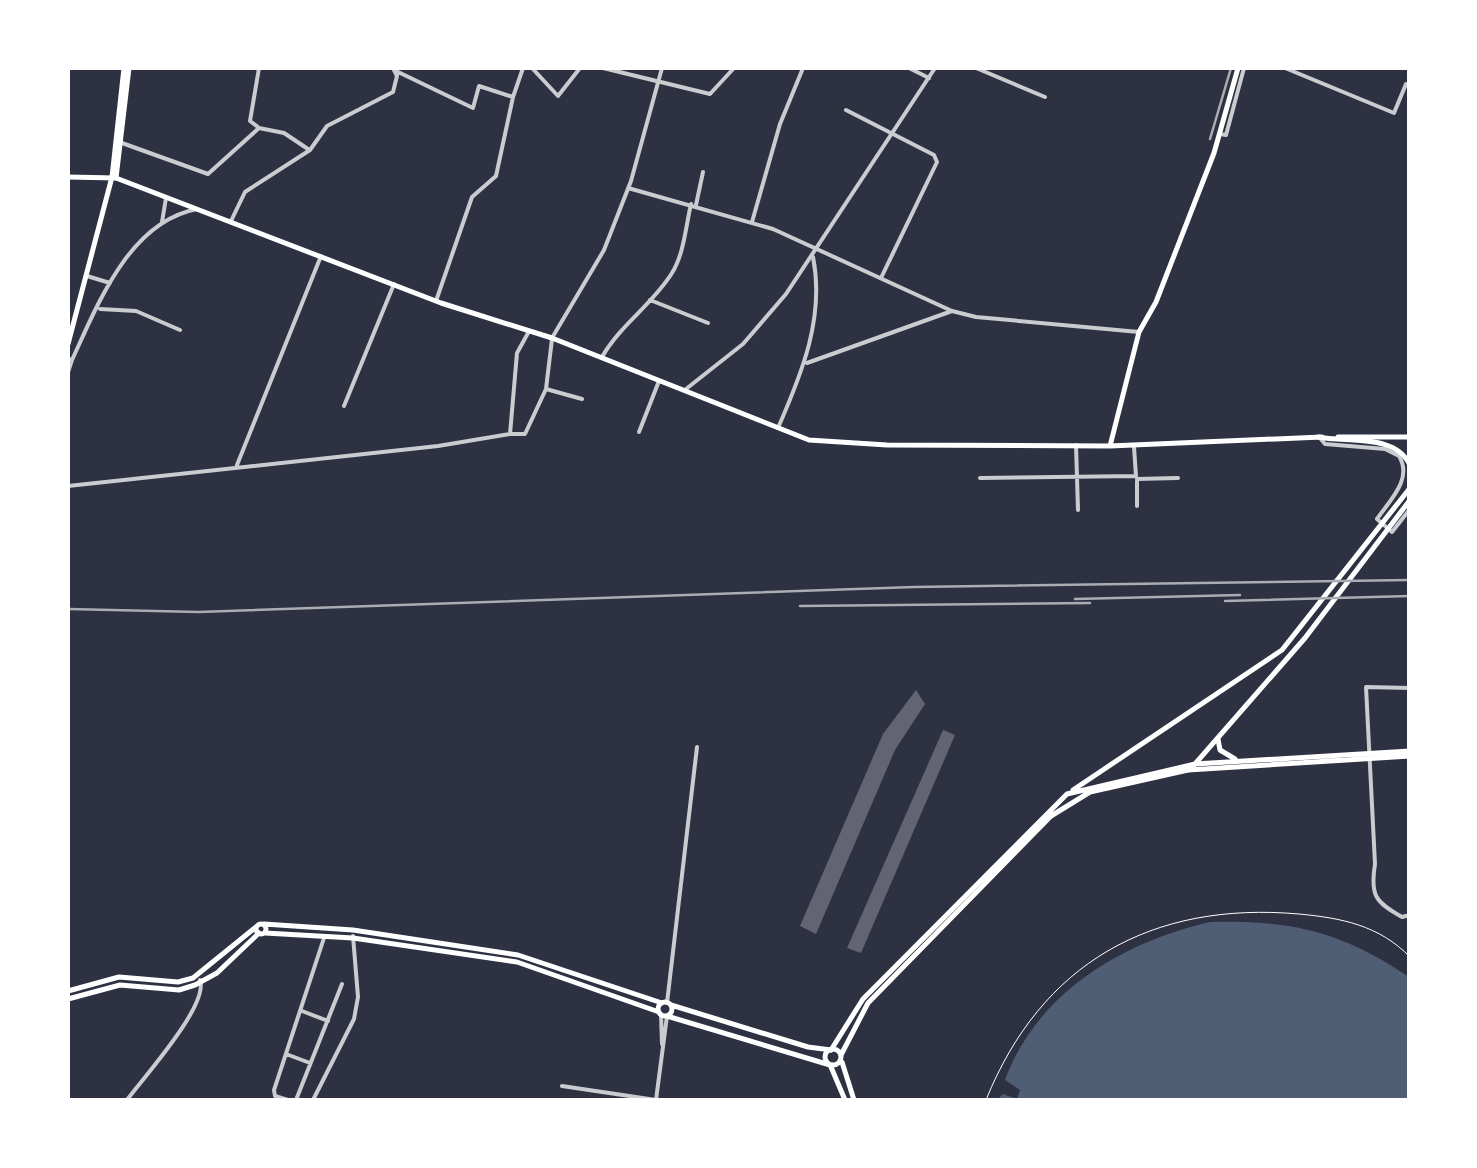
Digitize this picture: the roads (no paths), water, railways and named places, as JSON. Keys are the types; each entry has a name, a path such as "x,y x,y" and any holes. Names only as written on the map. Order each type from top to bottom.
{"main road":[{"path":"114,178 127,68"},
{"path":"68,344 114,178 127,68"},
{"path":"1110,446 1138,332 1156,302 1241,68"},
{"path":"68,177 114,178 436,302 552,338 809,440 887,445 1110,446 1410,436"},
{"path":"1318,437 1389,445 1402,452 1410,464"},
{"path":"531,963 662,1014 830,1064 841,1057 856,1019 893,974 1067,794 1282,650 1409,487"},
{"path":"1188,770 1305,638 1410,500"},
{"path":"1219,736 1220,750 1235,759"},
{"path":"1067,794 1188,770 1410,753"},
{"path":"1054,810 1090,790 1194,764 1235,759 1369,756"},
{"path":"1090,790 1096,774"},
{"path":"68,999 120,985 179,990 200,979 264,924 353,934 531,963 808,1047 831,1050 841,1057 854,1100"},
{"path":"260,931 353,934"},
{"path":"846,1100 826,1058 863,999 893,974"},
{"path":"68,991 119,977 178,982 200,979"},
{"path":"662,1014 666,1004"},
{"path":"662,1014 666,1004"}],"street":[{"path":"259,68 250,120 259,128 284,133 310,150"},
{"path":"393,68 473,108 479,86 513,97"},
{"path":"230,222 245,192 310,150 328,126 393,92 398,76 393,68"},
{"path":"436,302 472,197 496,176 523,68"},
{"path":"532,68 558,96 580,68"},
{"path":"602,68 714,94 734,68"},
{"path":"68,486 525,434 546,389 552,338 604,250 628,188 662,68"},
{"path":"752,222 780,124 802,68"},
{"path":"909,68 928,78"},
{"path":"684,391 743,344 813,257 936,68"},
{"path":"976,68 1044,98"},
{"path":"1285,68 1394,113 1406,84"},
{"path":"846,110 934,155 937,162 881,278"},
{"path":"117,141 208,174 259,128"},
{"path":"602,358 617,330 650,300 675,269 703,172"},
{"path":"628,188 752,222 820,248 952,311 976,317 1138,332"},
{"path":"162,222 166,197"},
{"path":"68,372 70,360 128,252 162,222 197,209"},
{"path":"236,466 321,256"},
{"path":"778,428 807,364 819,285 813,257"},
{"path":"87,276 110,283"},
{"path":"344,406 394,284"},
{"path":"650,300 708,323"},
{"path":"100,309 136,311 180,330"},
{"path":"807,364 952,311"},
{"path":"510,434 517,352 529,331"},
{"path":"639,432 659,381"},
{"path":"546,389 582,399"},
{"path":"1318,437 1324,444 1384,449 1399,456 1403,480 1377,519 1392,532 1410,509"},
{"path":"1134,445 1137,506"},
{"path":"1076,446 1078,510"},
{"path":"980,478 1178,478"},
{"path":"1410,688 1366,687 1375,864 1371,890 1378,903 1402,917 1410,915"},
{"path":"666,1004 697,747"},
{"path":"313,1100 354,1019 358,997 353,934"},
{"path":"288,1100 275,1096 274,1090 325,935"},
{"path":"127,1100 195,1009 200,979"},
{"path":"296,1100 342,984"},
{"path":"302,1012 328,1021"},
{"path":"562,1086 656,1100 662,1014"},
{"path":"286,1054 312,1064"}],"water":[{"path":"1210,922 1266,923 1315,932 1361,949 1409,977 1409,1100 997,1100 1003,1094 1017,1099 1020,1090 1005,1080 1019,1049 1061,997 1115,958 1146,943"}],"railway":[{"path":"1210,139 1231,68"},
{"path":"68,609 199,612 914,587 1410,580"},
{"path":"1075,599 1240,595"},
{"path":"1225,601 1410,596"},
{"path":"800,606 1090,603"}]}
